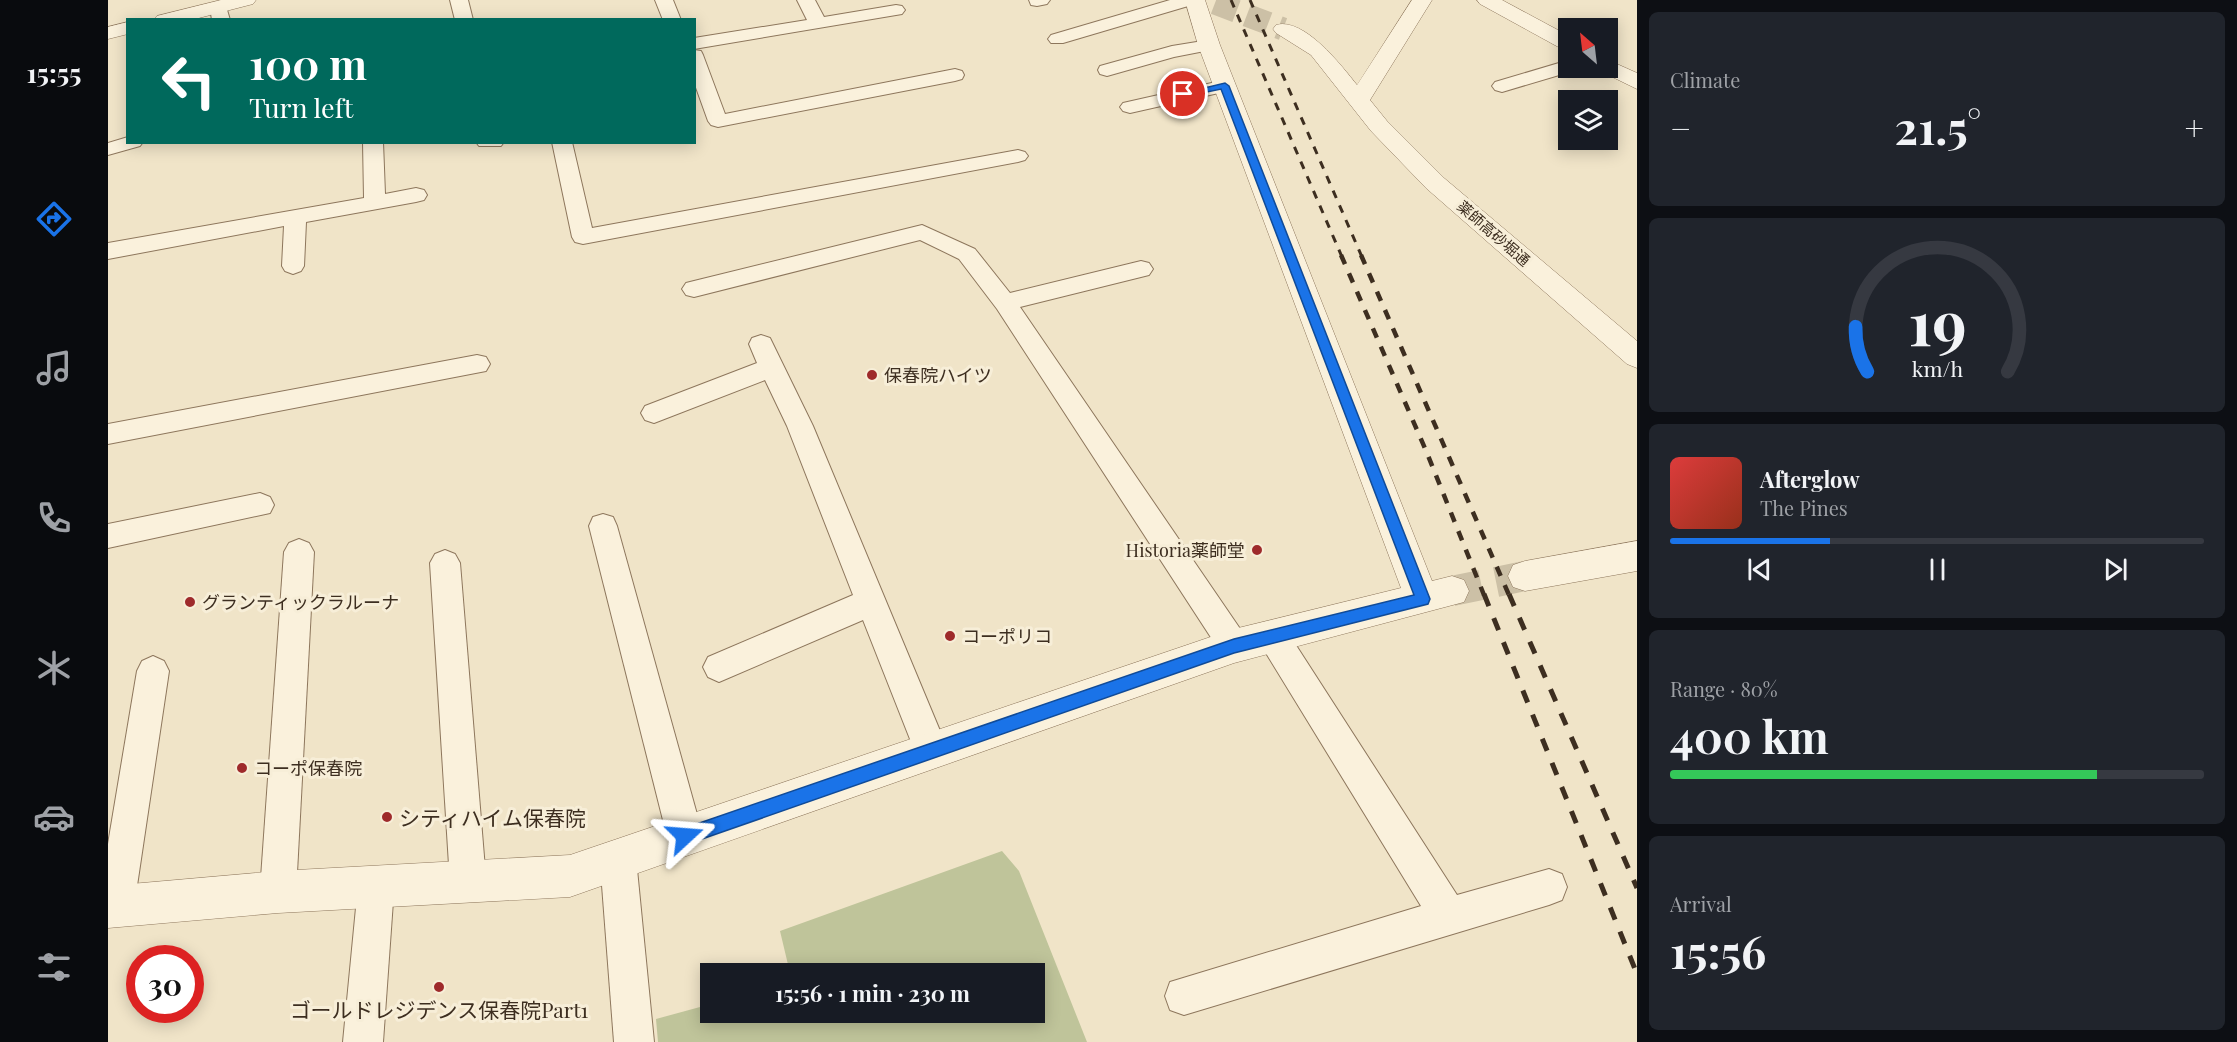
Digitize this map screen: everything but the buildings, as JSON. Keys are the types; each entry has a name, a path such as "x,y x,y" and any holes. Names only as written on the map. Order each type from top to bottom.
{"street":[{"path":"180,18 220,13 246,0"},
{"path":"1358,101 1422,0"},
{"path":"1487,0 1558,39"},
{"path":"112,906 278,892 570,876 1234,646 1437,595 1209,45 1206,1"},
{"path":"108,33 126,28"},
{"name":"薬師高砂堀通","path":"1283,29 1318,51 1358,101 1435,183 1637,357"},
{"path":"1618,72 1637,82"},
{"path":"1525,576 1637,556"}],"lane":[{"path":"459,0 464,18"},
{"path":"664,0 671,18"},
{"path":"806,0 818,23"},
{"path":"1057,39 1189,0"},
{"path":"696,44 896,10"},
{"path":"1107,70 1172,52 1209,45"},
{"path":"696,60 718,121 956,75"},
{"path":"1502,86 1558,69"},
{"path":"1130,107 1225,86"},
{"path":"108,149 127,144"},
{"path":"373,144 375,203"},
{"path":"562,144 583,237 1018,156"},
{"path":"108,251 416,195"},
{"path":"292,266 296,217"},
{"path":"694,289 922,232 967,254 1005,303 1234,646"},
{"path":"1005,303 1141,269"},
{"path":"654,413 767,356 931,750"},
{"path":"108,434 477,364"},
{"path":"108,536 260,505"},
{"path":"603,526 685,836"},
{"path":"278,892 299,552"},
{"path":"445,563 468,881"},
{"path":"719,667 871,603"},
{"path":"1272,635 1449,916"},
{"path":"112,906 153,671"},
{"path":"618,859 634,1042"},
{"path":"363,1042 376,887"},
{"path":"1184,996 1549,887"}],"green space":[{"path":"1002,851 1019,871 1087,1042 658,1042 656,1019 700,1007 700,1023 1045,1023 1045,963 788,963 780,931"}],"tunnel":[{"path":"1215,3 1283,29"},
{"path":"1452,591 1525,576"}],"railway":[{"path":"1231,0 1342,257"},
{"path":"1250,0 1362,257"},
{"path":"1341,255 1427,453 1484,595"},
{"path":"1361,255 1509,595"},
{"path":"1484,594 1637,974"},
{"path":"1509,594 1637,888"}],"place":[{"name":"保春院ハイツ","path":"872,375"},
{"name":"Historia薬師堂","path":"1257,550"},
{"name":"グランティックラルーナ","path":"190,602"},
{"name":"コーポリコ","path":"950,636"},
{"name":"コーポ保春院","path":"242,768"},
{"name":"シティハイム保春院","path":"387,817"},
{"name":"ゴールドレジデンス保春院Part1","path":"439,987"}],"route":[{"path":"685,836 1234,646 1422,599 1225,86 1183,94"}]}
